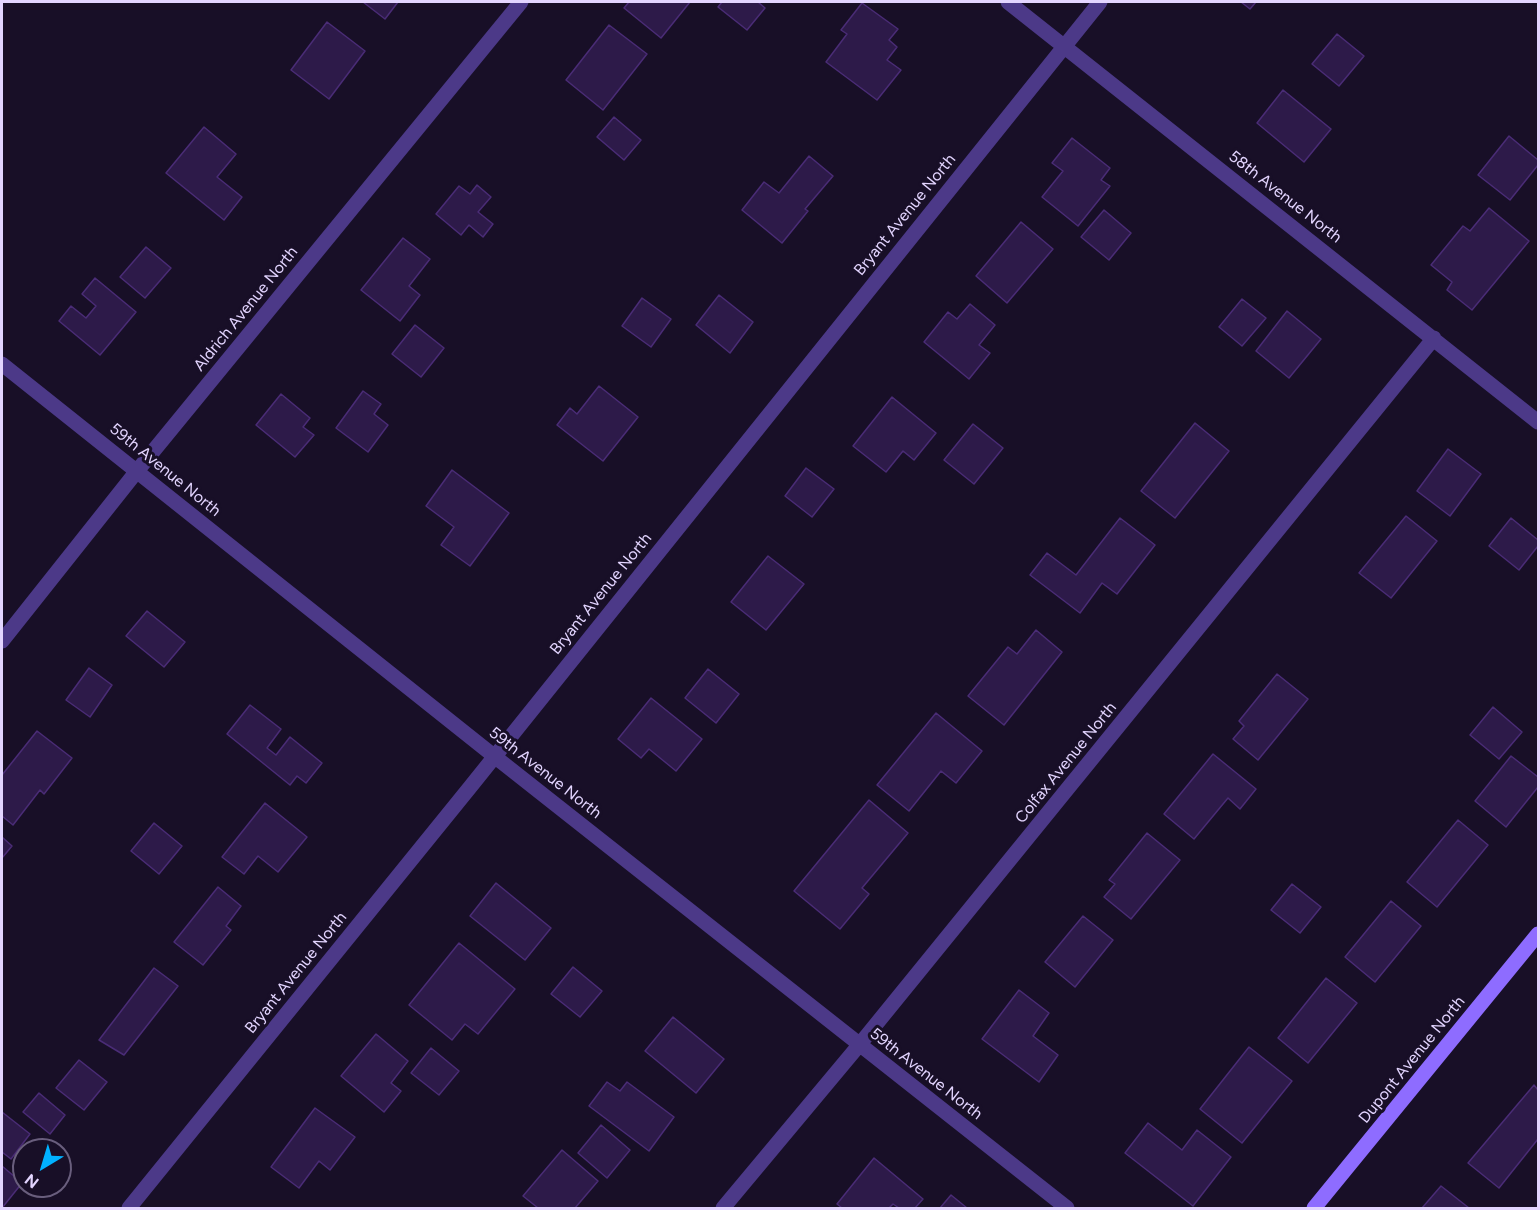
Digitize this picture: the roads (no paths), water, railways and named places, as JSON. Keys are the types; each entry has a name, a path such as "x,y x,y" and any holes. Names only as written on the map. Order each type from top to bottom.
{"street":[{"name":"Aldrich Avenue North","path":"2,640 137,471 521,2"},
{"name":"58th Avenue North","path":"1008,2 1539,422"},
{"name":"Bryant Avenue North","path":"129,1209 1100,2"},
{"name":"Colfax Avenue North","path":"723,1209 1434,338"},
{"name":"59th Avenue North","path":"2,363 1067,1209"},
{"name":"Dupont Avenue North","path":"1314,1209 1539,934"}]}
